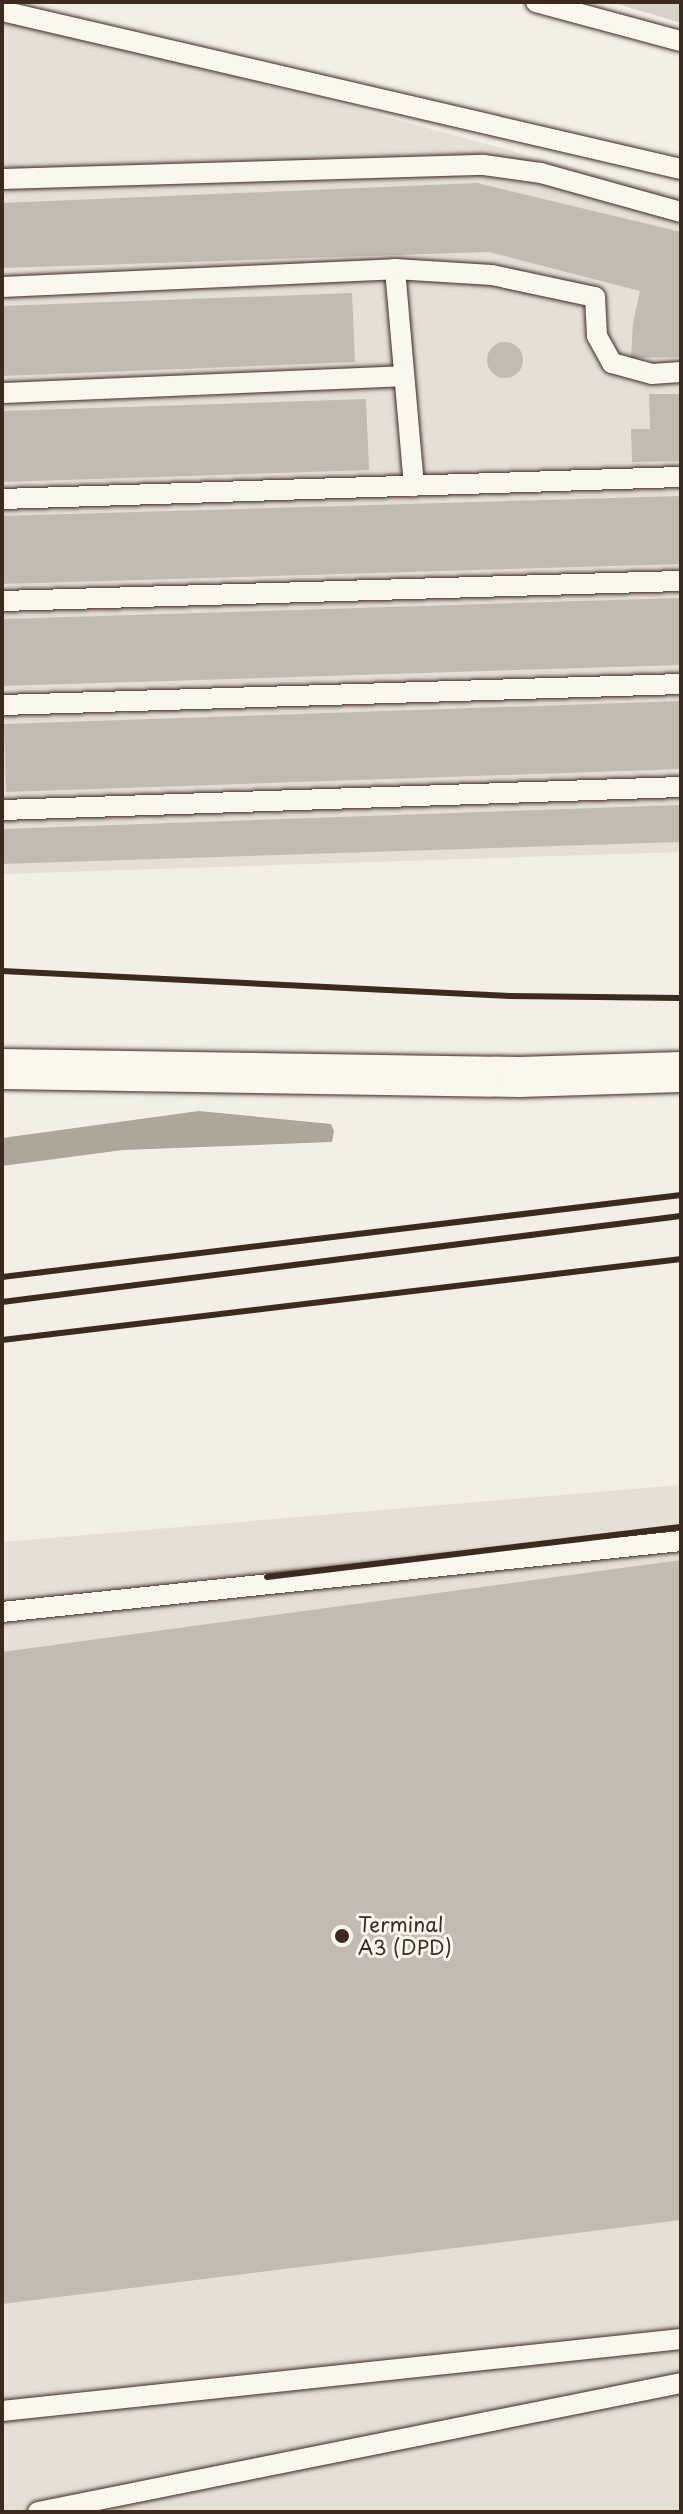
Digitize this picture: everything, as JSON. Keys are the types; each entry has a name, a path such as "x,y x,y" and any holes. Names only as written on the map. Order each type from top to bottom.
{"street":[{"path":"2,1069 519,1077 681,1072"}],"lane":[{"path":"536,2 681,41"},
{"path":"2,11 681,169"},
{"path":"2,179 484,165 541,173 681,212"},
{"path":"395,269 414,486"},
{"path":"2,287 395,269 492,275 595,297 597,336 612,363 652,374 681,372"},
{"path":"2,393 404,376"},
{"path":"2,499 681,477"},
{"path":"2,601 681,581"},
{"path":"2,705 681,684"},
{"path":"2,810 681,787"},
{"path":"2,1612 681,1541"},
{"path":"2,2411 681,2339"},
{"path":"38,2512 681,2383"}],"shaded area":[{"path":"611,2 681,2 681,23"},
{"path":"2,14 681,196 681,852 2,874"},
{"path":"199,1111 331,1124 334,1131 332,1142 123,1150 2,1166 2,1138"},
{"name":"Terminal A3 (DPD)","path":"681,1485 681,2512 2,2512 2,1542"}],"building":[{"path":"477,183 681,232 681,357 631,358 633,323 640,291 489,252 2,268 2,203"},
{"path":"352,293 355,362 2,376 2,306"},
{"path":"505,342 518,347 523,360 518,373 505,378 492,373 487,360 492,347"},
{"path":"649,394 681,394 681,461 632,462 631,429 650,429"},
{"path":"366,399 369,470 2,482 2,411"},
{"path":"681,496 681,564 2,584 2,516"},
{"path":"681,598 681,665 2,686 2,619"},
{"path":"681,701 681,769 6,792 4,724"},
{"path":"681,805 681,842 2,864 2,829"},
{"name":"Terminal A3 (DPD)","path":"681,1560 681,2220 2,2304 2,1652"}],"railway":[{"path":"2,971 510,996 681,998"},
{"path":"2,1277 681,1195"},
{"path":"2,1302 681,1216"},
{"path":"2,1340 681,1259"},
{"path":"267,1577 681,1527"}],"place":[{"name":"Terminal A3 (DPD)","path":"342,1936"}]}
